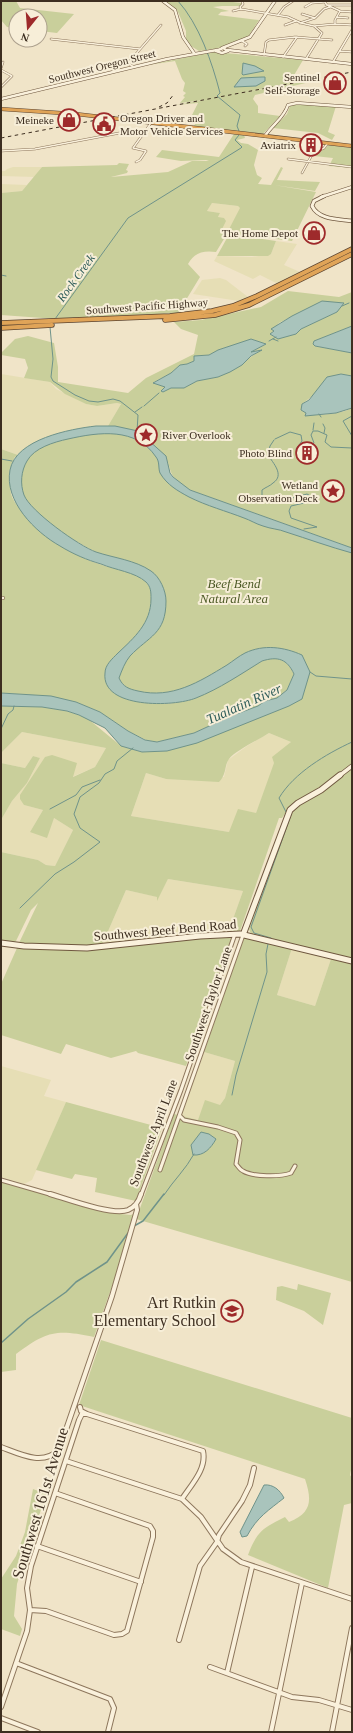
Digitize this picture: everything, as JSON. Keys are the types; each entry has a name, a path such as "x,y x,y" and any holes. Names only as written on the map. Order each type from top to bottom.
{"highway":[{"path":"1,109 70,114 352,146"},
{"path":"314,142 343,145"},
{"name":"Southwest Pacific Highway","path":"1,323 8,325 44,326 212,311 246,301 351,251"},
{"name":"Southwest Pacific Highway","path":"1,328 8,325 48,321 185,319 215,315 249,305 280,291 351,251"},
{"path":"274,288 280,291"}],"main road":[{"path":"163,1 175,10 183,37 194,53"},
{"path":"222,48 242,41 250,36 275,1"},
{"path":"227,50 232,44"},
{"name":"Southwest Oregon Street","path":"217,50 222,48 234,52 352,64"},
{"name":"Southwest Oregon Street","path":"1,99 194,53 227,50"},
{"path":"265,136 271,127 285,114 288,105 352,107"},
{"path":"352,187 318,199 314,207 317,212 322,214 352,220"},
{"path":"243,935 291,809 298,803 322,790 352,766"},
{"name":"Southwest Beef Bend Road","path":"1,943 36,947 87,948 235,934 352,961"}],"street":[{"path":"278,15 284,7 293,1"},
{"path":"241,9 240,7 243,4 242,2"},
{"path":"305,7 312,3 324,2 326,5 340,11 352,12"},
{"path":"326,5 352,5"},
{"path":"300,23 315,18 324,8 330,7"},
{"path":"233,11 241,9 278,15 291,18 300,23 314,26 335,24 352,25"},
{"path":"335,24 340,11"},
{"path":"302,14 315,18"},
{"path":"337,17 348,18"},
{"path":"285,25 297,21"},
{"path":"134,67 129,64 129,62 161,25"},
{"path":"306,59 322,33 314,26"},
{"path":"333,62 352,30"},
{"path":"283,57 297,37"},
{"path":"264,55 267,41 297,37 332,40"},
{"path":"348,37 352,38"},
{"path":"51,39 140,49"},
{"path":"242,41 247,44 245,46"},
{"path":"340,51 352,52"},
{"path":"1,87 12,76 1,69 2,62"},
{"path":"136,162 140,160 146,152 133,148 151,123"},
{"path":"1,151 35,149 130,131 146,130"},
{"path":"302,173 312,154 324,148 327,144"},
{"path":"288,159 352,167"},
{"name":"Southwest April Lane","path":"1,1180 106,1210 123,1212 130,1210 136,1204 181,1090 235,934"},
{"name":"Southwest Taylor Lane","path":"160,1170 243,935"},
{"path":"180,1116 184,1120 218,1127 236,1133 240,1140 236,1164 242,1171 261,1175 287,1175 291,1173 295,1166"},
{"path":"1,1447 33,1458 44,1459 53,1456 59,1450 126,1250 137,1210 136,1204"},
{"path":"80,1407 81,1411 86,1414 200,1450 204,1453 199,1474 182,1499"},
{"name":"Southwest 161st Avenue","path":"1,1707 27,1631 30,1610 27,1579 81,1416 86,1414"},
{"path":"66,1461 182,1499 201,1517 217,1542 231,1556 252,1567 352,1599"},
{"path":"180,1640 200,1566 217,1542 219,1535 242,1501 250,1485 254,1468"},
{"path":"30,1610 46,1611 114,1635 122,1634 127,1631 153,1537 153,1531 150,1526 55,1493"},
{"path":"37,1546 141,1582"},
{"path":"227,1673 252,1567"},
{"path":"271,1732 302,1583"},
{"path":"332,1732 352,1628"},
{"path":"16,1663 110,1699 113,1703 113,1712 108,1732"},
{"path":"210,1668 298,1699 319,1700 352,1710"},
{"path":"1,1718 38,1732"}],"shaded area":[{"path":"13,167 42,167 35,177 1,176 1,171 5,171"},
{"path":"1,184 27,185 22,191 1,193"},
{"path":"212,203 238,206 241,208 227,233 221,231 218,217 220,213 207,211"},
{"path":"276,241 297,244 284,265 300,272 278,284 260,275 253,279 214,261 217,256 252,257 271,254"},
{"path":"220,278 226,280 248,297 239,301 193,294 202,280"},
{"path":"1,374 50,382 56,389 86,404 97,406 117,403 121,404 108,426 96,426 58,433 34,444 18,455 1,449"},
{"path":"22,732 106,748 95,767 72,777 24,805 43,810 30,832 54,818 73,830 55,866 46,865 38,860 1,852 1,820 12,801 27,783 40,758 33,756 25,768 1,763 1,753"},
{"path":"269,733 291,742 275,763 256,813 229,832 131,816 146,773 166,779 224,777 228,760 247,746"},
{"path":"168,879 243,891 228,933 102,945 126,890 158,897 157,900"},
{"path":"292,948 331,959 315,1006 277,995"},
{"path":"204,1052 235,1061 225,1098 220,1105 198,1120 181,1116"},
{"path":"1,1066 51,1080 44,1096 66,1102 32,1180 24,1184 1,1177"}],"green space":[{"path":"1,1 16,1 20,8 8,8 8,27 1,20"},
{"path":"165,1 224,1 242,3 240,6 213,7 229,11 221,12 218,15 259,20 248,37 221,48 199,51 186,41 186,31 178,12"},
{"path":"48,11 74,14 57,33 48,32"},
{"path":"213,52 303,60 290,82 291,83 237,94 312,80 314,81 255,95 253,99 258,106 258,113 280,116 263,134 193,127 201,116 192,115 198,103 176,105 205,100 180,103 185,97 183,96 186,93 183,91 185,83 175,61 148,65"},
{"path":"293,104 336,106 328,132 335,135 332,140 318,133 273,128 287,114 290,106"},
{"path":"234,134 244,135 245,138 237,140 258,150 254,165 257,175 262,178 258,184 271,185 281,167 283,168 277,180 320,182 315,191 274,185 316,192 292,241 227,233 240,208 238,206 212,203 207,211 220,213 218,217 224,218 226,221 221,231 227,234 216,252 207,251 199,253 190,260 188,264 200,277 178,313 57,319 1,315 1,193 22,191 42,167 117,165 119,163 129,164 126,170 128,171 127,173 111,177 168,172 192,161 209,161 206,160 181,161 156,157 162,150 219,157"},
{"path":"329,145 352,148 352,168 329,166 333,158 314,156"},
{"path":"232,235 276,241 271,254 268,256 217,256 227,238"},
{"name":"Beef Bend Natural Area","path":"288,291 339,297 352,292 352,326 314,341 313,344 315,346 352,353 352,376 341,374 302,404 306,414 311,415 336,413 352,408 352,548 190,490 175,478 168,461 170,474 182,488 352,553 352,764 319,790 291,805 282,818 279,818 240,931 228,933 243,891 168,879 157,901 157,897 126,890 102,945 74,946 19,943 38,903 31,910 16,941 13,943 1,941 1,852 38,860 46,865 55,866 73,830 54,818 47,838 30,832 43,810 24,805 20,799 20,795 45,757 52,755 77,763 73,777 95,767 106,748 22,732 1,753 1,706 42,707 67,711 87,718 121,746 142,752 167,751 289,706 297,678 291,660 279,659 288,665 294,674 287,690 277,698 265,701 258,706 231,716 194,733 157,742 146,740 128,731 100,712 76,702 44,696 1,693 1,449 18,455 14,458 11,494 18,507 32,523 51,539 71,552 93,562 136,576 147,583 150,588 152,604 144,627 140,633 107,666 131,698 113,669 152,629 160,588 27,514 15,480 26,453 69,435 105,430 138,431 108,426 121,404 117,403 97,406 86,404 65,394 50,382 24,378 28,368 25,359 1,355 1,353 15,339 28,336 54,343 58,367 58,382 128,393 146,378 194,354 198,335 181,329 174,322 201,320 261,307","holes":["307,309 337,312 301,329 296,334 280,338 275,338 271,334 279,323","253,341 266,344 251,352 261,350 245,361 242,365 218,377 197,381 184,388 171,388 164,391 165,387 154,382 171,373 180,365 194,361 200,355 209,355 224,348","267,658 272,658 196,698 162,704","269,733 291,742 272,757 274,763 256,813 238,809 229,832 131,816 146,773 166,779 219,782 222,779 229,759 242,749"]},
{"path":"33,756 40,758 27,783 12,801 1,820 1,763 25,768"},
{"path":"352,768 352,959 251,934 249,929 292,811 302,801 325,790"},
{"path":"216,937 230,937 232,939 186,1066 138,1053 136,1051 111,1058 66,1044 61,1054 1,1035 1,984 17,948 83,950"},
{"path":"244,937 292,948 277,995 315,1006 331,959 352,964 352,1282 136,1219 94,1337 70,1333 44,1336 16,1354 16,1370 1,1372 1,1181 88,1207 131,1215 139,1211 174,1114 198,1120 205,1100 220,1105 225,1098 235,1061 204,1052"},
{"path":"66,1102 162,1128 136,1201 95,1192 97,1178 75,1174 72,1179 36,1170"},
{"path":"298,1284 331,1293 323,1325 304,1311 276,1300 277,1287 282,1286 297,1290"},
{"path":"101,1340 352,1418 352,1465 350,1475 352,1478 352,1503 344,1505 328,1588 248,1555 254,1540 271,1524 285,1517 289,1522 297,1518 306,1510 309,1493 305,1479 79,1405"},
{"path":"33,1489 46,1494 17,1584 14,1616 22,1629 20,1636 1,1629 1,1579 16,1556 25,1532"}],"water":[{"path":"243,63 255,66 264,71 243,75"},
{"path":"265,77 265,81 256,86 234,87 241,78"},
{"path":"322,301 344,303 337,312 301,329 296,334 278,339 270,334 274,331 271,329 292,316"},
{"path":"352,326 352,353 315,346 313,344 314,341"},
{"path":"251,339 266,344 251,352 262,350 251,356 242,365 230,372 218,377 197,381 184,388 171,388 163,392 161,391 165,387 153,383 171,373 180,365 194,361 194,356 209,355 218,350"},
{"path":"341,374 352,376 352,408 336,413 305,416 306,413 301,410 302,404 309,400 327,377"},
{"name":"Tualatin River","path":"96,426 115,426 138,431 166,456 170,473 190,490 352,548 352,553 266,527 189,497 166,481 160,473 157,459 148,447 128,436 116,434 92,435 57,442 39,449 30,456 22,473 24,495 35,510 78,543 96,552 145,567 160,580 164,589 166,597 165,612 160,628 150,639 130,656 122,669 119,678 122,684 138,691 150,693 174,691 196,683 252,650 259,648 281,648 302,655 310,672 302,699 289,706 197,743 167,751 142,752 121,746 105,728 79,715 67,711 42,707 1,706 1,693 51,696 76,702 100,712 128,731 145,740 157,742 194,733 231,716 258,706 265,701 277,698 287,690 294,674 288,665 281,660 273,659 262,661 230,681 196,698 186,701 156,704 126,699 114,693 107,685 105,670 108,665 113,658 130,642 145,623 150,608 151,599 149,586 146,582 136,576 91,561 50,540 41,533 23,514 12,493 9,482 10,470 14,459 22,450 33,443 59,433"},
{"path":"201,1132 209,1134 216,1139 207,1151 201,1154 193,1155 191,1145"},
{"path":"264,1485 270,1485 276,1488 284,1498 259,1519 247,1536 242,1537 240,1532"}],"waterway":[{"name":"Rock Creek","path":"178,1 186,10 204,44 220,93 217,96 240,115 237,126 239,131"},
{"name":"Rock Creek","path":"55,319 128,218 241,148 242,147 235,140 239,135"},
{"path":"1,275 6,276"},
{"path":"342,306 349,303"},
{"name":"Rock Creek","path":"50,327 53,359 51,377 53,381 75,395 89,401 98,402 113,399 120,401 138,415 137,432"},
{"path":"269,341 276,337"},
{"path":"273,339 278,341"},
{"path":"144,406 159,393"},
{"path":"135,412 142,407"},
{"path":"352,416 343,421 352,436"},
{"path":"313,430 314,423"},
{"path":"323,424 325,428 324,433"},
{"path":"275,439 290,432 301,435 302,441 296,449 297,451 304,451 314,443 311,435 313,431 318,431 327,435 325,442 331,447 352,448"},
{"path":"274,440 270,446 268,455 277,469 278,476 272,484 262,490 262,498 274,503 307,494 314,498 313,501 291,506 289,511 291,518 317,527 304,529"},
{"path":"1,459 12,461"},
{"path":"310,672 316,676 352,679"},
{"path":"1,729 8,714 13,710 14,706"},
{"path":"286,812 279,798 293,780 321,758 352,742"},
{"path":"20,908 55,874 74,862 100,842 80,828 74,814 80,797 99,783 105,774 114,769 117,761 133,748"},
{"path":"50,809 76,795 82,787 100,780"},
{"path":"271,938 254,933 251,927 291,815"},
{"path":"232,1095 236,1075 267,972 266,954 268,944"},
{"path":"164,1195 194,1154"},
{"path":"134,1226 143,1221 164,1194"},
{"path":"1,1343 28,1319 66,1292 76,1282 107,1262 128,1233"}],"railway":[{"path":"1,138 352,72"},
{"path":"159,107 167,103 174,94"}],"place":[{"name":"Sentinel Self-Storage","path":"335,83"},
{"name":"Meineke","path":"69,120"},
{"name":"Oregon Driver and Motor Vehicle Services","path":"104,124"},
{"name":"Aviatrix","path":"311,145"},
{"name":"The Home Depot","path":"314,233"},
{"name":"River Overlook","path":"146,435"},
{"name":"Photo Blind","path":"307,453"},
{"name":"Wetland Observation Deck","path":"333,491"},
{"name":"Art Rutkin Elementary School","path":"232,1311"}]}
